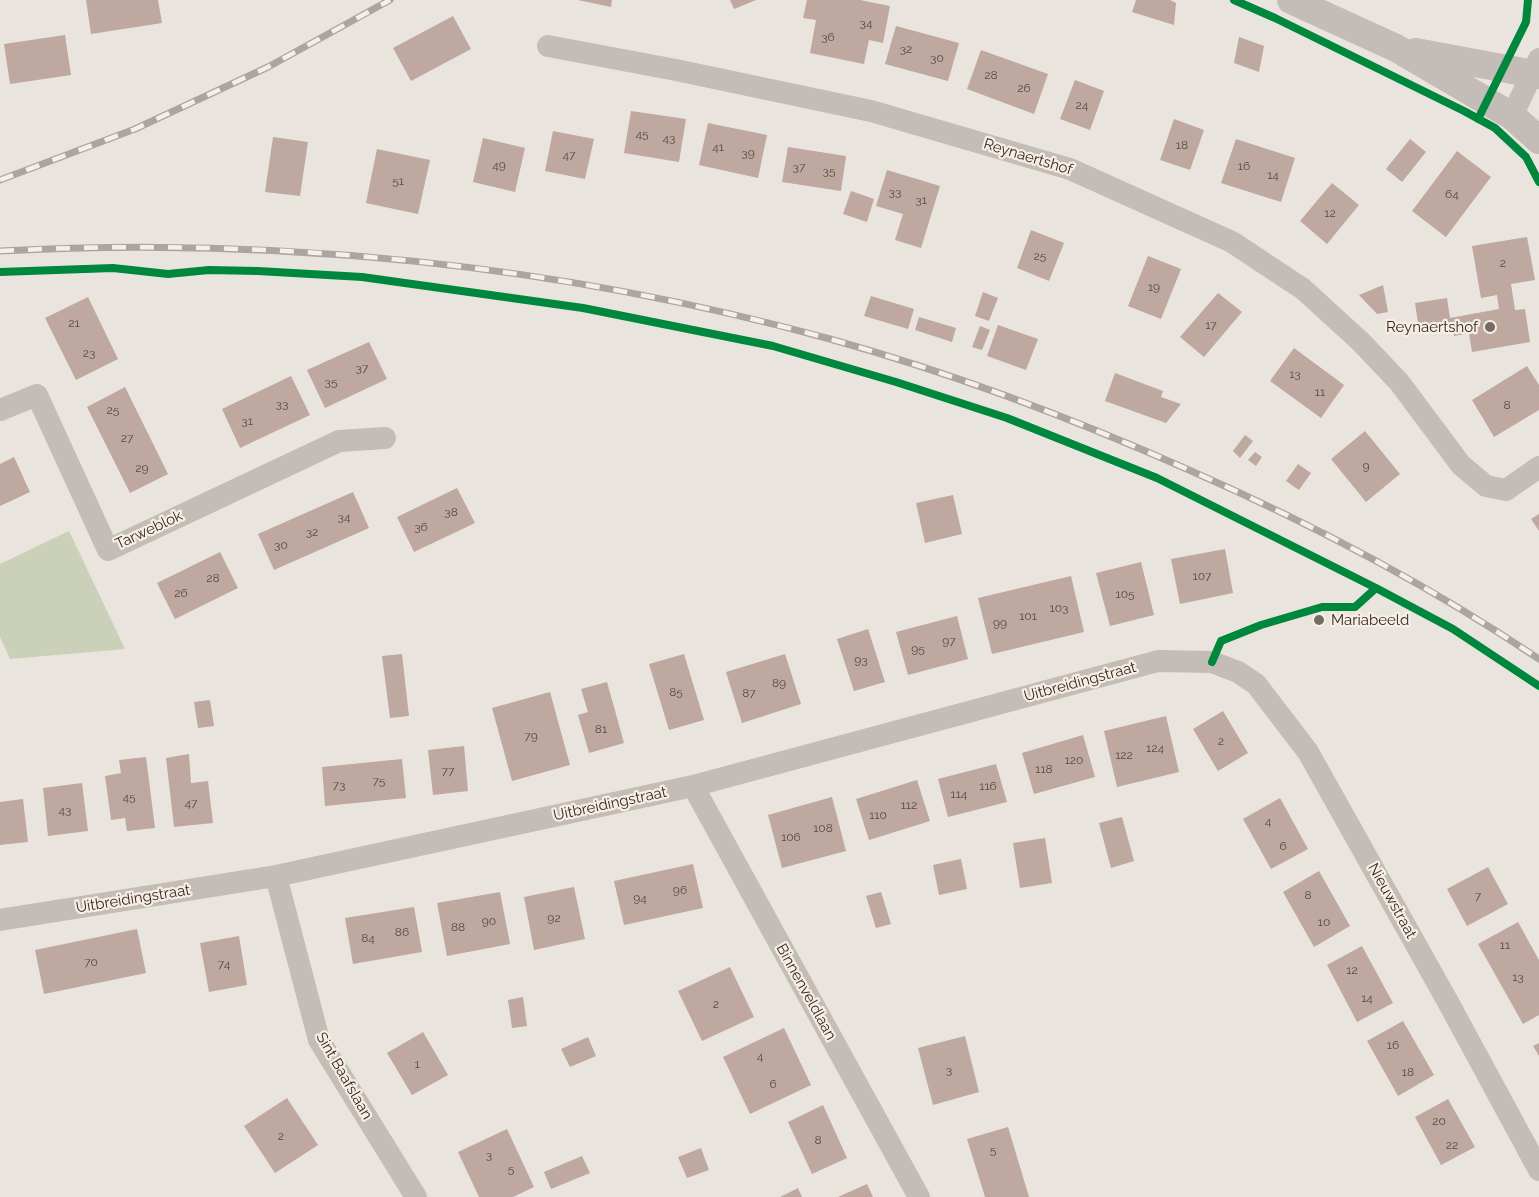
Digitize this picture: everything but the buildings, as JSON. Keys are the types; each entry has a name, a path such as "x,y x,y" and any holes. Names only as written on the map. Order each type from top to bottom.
{"street":[{"path":"1291,0 1396,48 1512,116 1539,140"},
{"name":"Reynaertshof","path":"548,46 871,111 1070,169 1232,242 1303,289 1392,374 1461,465 1486,486 1506,490 1539,467"},
{"path":"1396,48 1537,69 1512,116"},
{"name":"Tarweblok","path":"0,410 37,395 108,550 339,441 385,438"},
{"name":"Uitbreidingstraat","path":"0,920 276,876 693,786 1158,661 1212,662"},
{"name":"Nieuwstraat","path":"1212,662 1238,672 1256,684 1308,752 1539,1170"},
{"name":"Binnenveldlaan","path":"693,786 919,1197"},
{"name":"Sint Baafslaan","path":"276,876 319,1040 416,1197"}],"green space":[{"path":"69,531 125,649 10,659 0,637 0,564"}],"railway":[{"path":"0,180 135,129 268,67 390,0"},
{"path":"0,251 105,247 209,248 314,253 418,262 522,275 626,292 728,313 830,339 921,366 1011,398 1101,432 1234,490 1412,581 1539,659"}],"cycle path":[{"path":"1234,0 1275,18 1495,128 1526,157 1539,182"},
{"path":"1478,119 1526,22 1528,0"},
{"path":"0,272 113,268 168,274 209,270 362,277 583,308 773,346 1007,418 1157,478 1453,629 1539,686"},
{"path":"1212,662 1221,641 1261,625 1322,607 1355,607 1376,588"}],"place":[{"name":"Reynaertshof","path":"1490,327"},
{"name":"Mariabeeld","path":"1319,620"}]}
